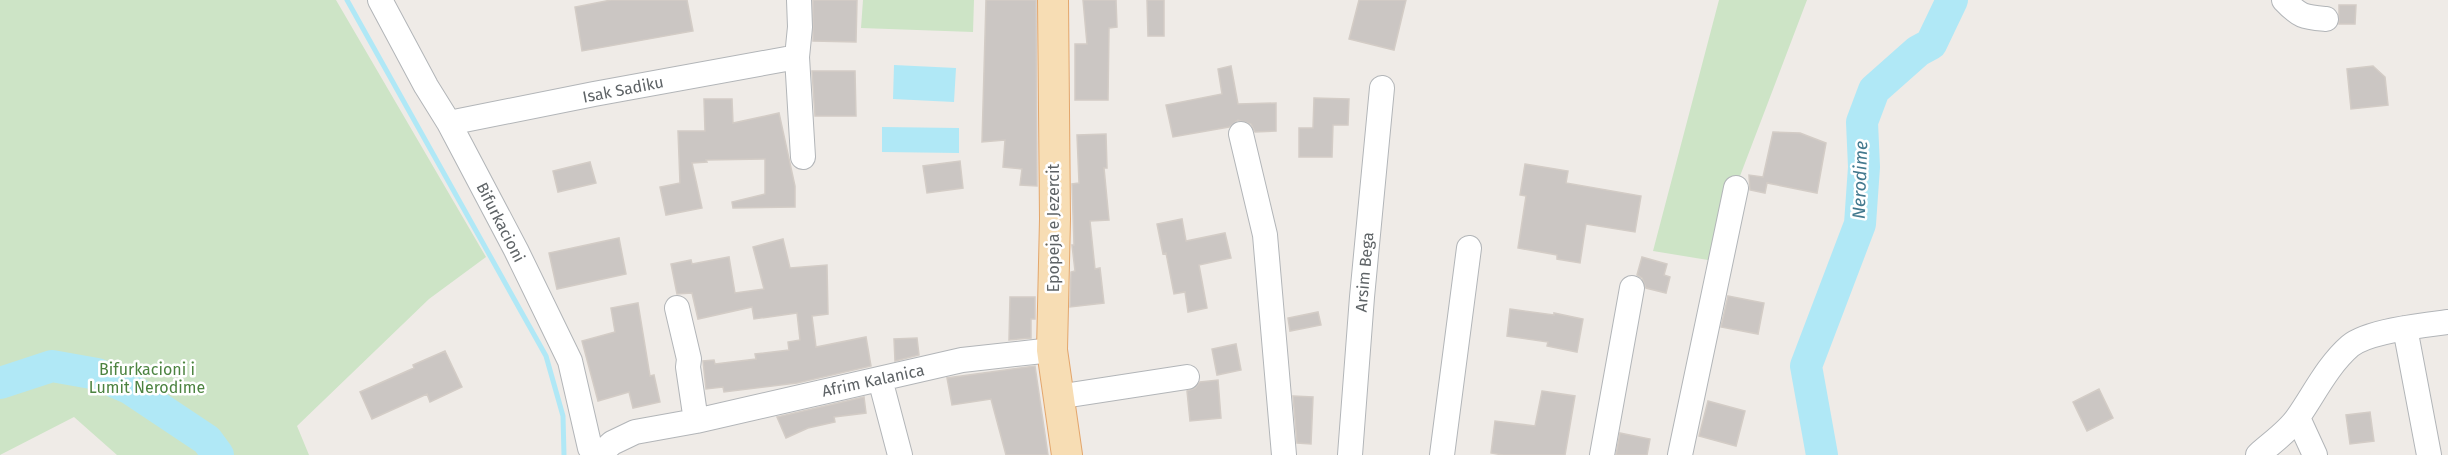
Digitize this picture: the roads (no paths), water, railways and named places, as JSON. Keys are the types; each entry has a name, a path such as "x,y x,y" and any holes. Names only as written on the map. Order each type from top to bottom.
{"main road":[{"name":"Epopeja e Jezercit","path":"1053,0 1055,219 1053,350 1057,397 1067,455"}],"street":[{"name":"Bifurkacioni","path":"380,0 426,86 450,123 570,361 590,448 597,455"},
{"path":"799,0 800,27 797,57 803,157"},
{"path":"2284,0 2307,19 2326,19"},
{"name":"Isak Sadiku","path":"450,123 797,57"},
{"name":"Arsim Bega","path":"1350,455 1382,88"},
{"path":"1241,134 1265,235 1284,455"},
{"path":"1680,455 1736,188"},
{"path":"1442,455 1470,249"},
{"path":"1602,455 1632,288"},
{"path":"677,308 689,359 688,367 696,421"},
{"path":"2258,455 2298,417 2320,383 2351,345 2405,328 2448,322"},
{"path":"2405,328 2429,455"},
{"name":"Afrim Kalanica","path":"597,455 612,443 635,432 696,421 962,360 1053,350"},
{"path":"1057,397 1187,377"},
{"path":"880,379 900,455"},
{"path":"2298,417 2315,455"}],"water":[{"path":"894,65 956,68 954,102 893,99"},
{"path":"882,127 959,128 959,153 882,152"}],"waterway":[{"path":"347,0 546,356 563,416 564,455"},
{"name":"Nerodime","path":"1822,455 1806,366 1860,224 1864,167 1862,122 1874,90 1918,51 1931,44 1952,0"},
{"name":"Nerodime","path":"0,383 52,366 97,374 129,388 207,440 218,455"}],"park label":[{"name":"Bifurkacioni i Lumit Nerodime","path":"147,378"}]}
